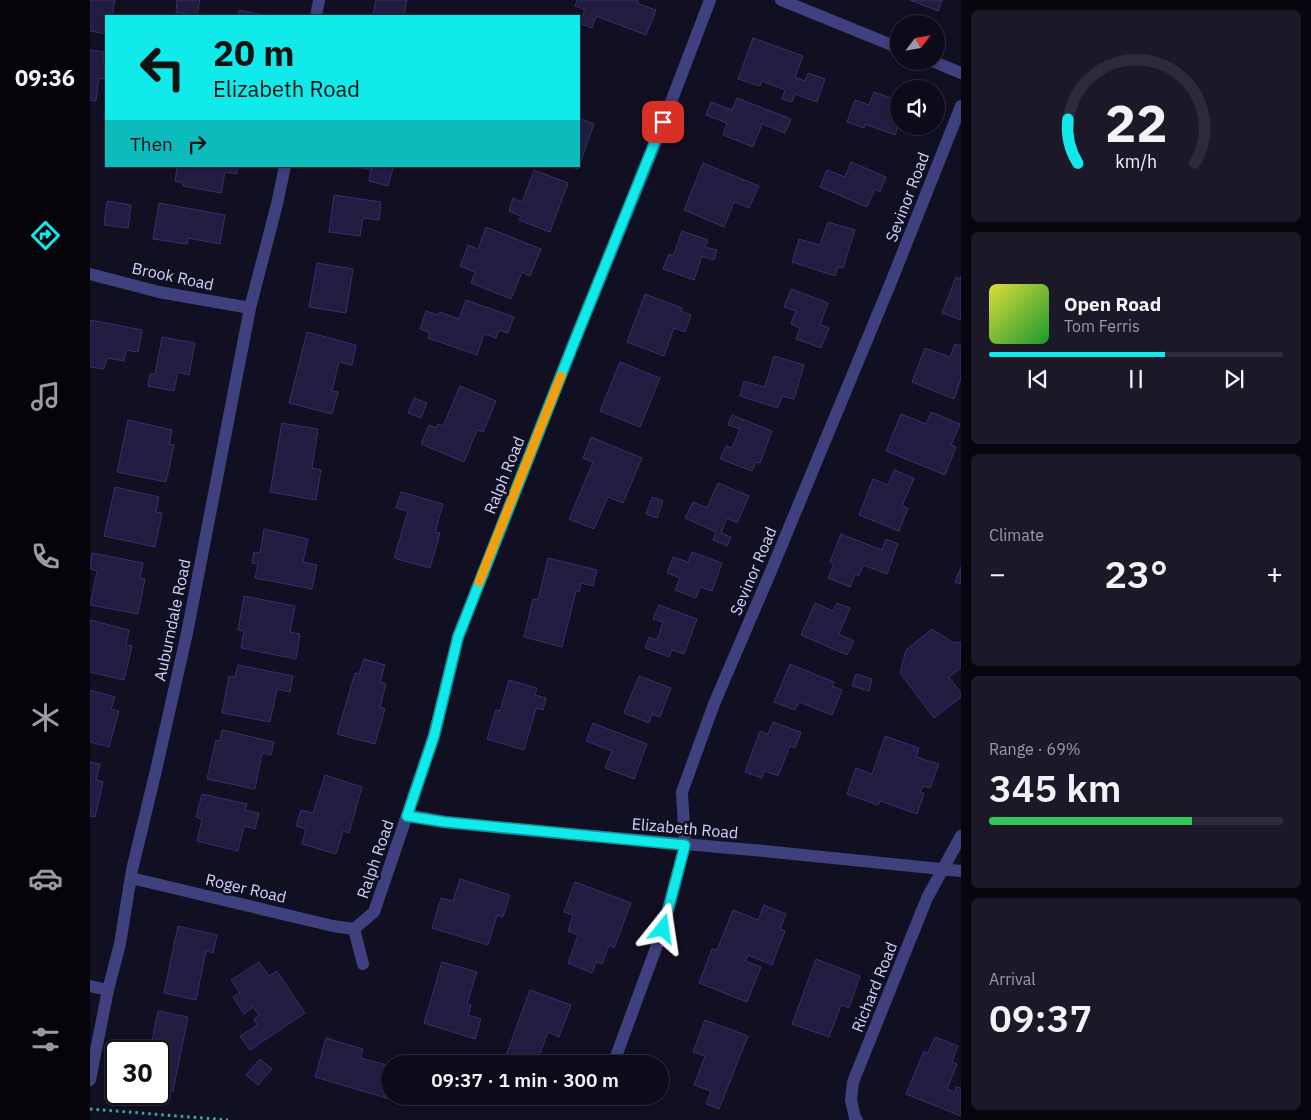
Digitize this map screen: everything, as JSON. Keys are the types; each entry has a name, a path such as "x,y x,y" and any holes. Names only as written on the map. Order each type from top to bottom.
{"street":[{"path":"316,15 319,0"},
{"name":"Ralph Road","path":"354,929 374,912 434,736 458,637 573,345 650,157 710,0"},
{"path":"781,0 890,44"},
{"path":"945,66 961,73"},
{"name":"Sevinor Road","path":"616,1055 663,929 685,845 682,792 714,704 891,282 961,106"},
{"name":"Auburndale Road","path":"90,1080 108,990 120,944 131,878 187,633 250,308 277,204 284,167"},
{"name":"Brook Road","path":"90,274 159,292 250,308"},
{"name":"Elizabeth Road","path":"407,816 445,822 961,871"},
{"name":"Richard Road","path":"857,1120 851,1100 853,1082 926,898 961,836"},
{"name":"Roger Road","path":"131,878 333,926 354,929"},
{"path":"354,929 363,964"},
{"path":"90,986 108,990"}],"path":[{"path":"90,1109 228,1120"}],"building":[{"path":"90,0 115,0 112,15 105,15 105,34 90,31"},
{"path":"177,0 200,0 197,15 176,12"},
{"path":"376,0 407,0 404,15 373,15"},
{"path":"577,0 638,0 637,3 656,10 646,35 596,16 592,28 580,23 585,10 575,6"},
{"path":"910,0 942,0 938,11"},
{"path":"239,10 264,15 238,15"},
{"path":"753,38 803,56 795,77 805,81 808,73 825,79 817,102 795,94 792,102 782,99 785,90 762,81 760,86 738,79"},
{"path":"90,50 104,52 105,79 99,78 96,101 90,100"},
{"path":"874,92 890,98 890,133 865,124 864,128 847,122 855,100 869,105"},
{"path":"737,98 791,119 785,133 762,124 753,147 723,135 727,123 706,115 711,102 732,110"},
{"path":"580,118 594,124 580,163"},
{"path":"851,162 886,177 880,192 875,189 867,207 820,187 827,170 845,177"},
{"path":"703,163 759,186 749,208 734,202 724,227 684,210"},
{"path":"177,167 238,167 237,174 225,172 221,193 183,186 184,183 175,181"},
{"path":"357,167 372,167 371,170"},
{"path":"372,167 393,168 388,186 369,181"},
{"path":"534,170 568,183 550,232 519,220 521,216 509,211 513,198 522,202"},
{"path":"334,195 381,202 379,220 363,218 360,236 329,232"},
{"path":"107,201 131,205 128,228 104,225"},
{"path":"159,203 225,215 220,244 188,238 187,244 153,239"},
{"path":"828,222 855,230 843,268 838,267 835,276 792,262 799,239 820,245"},
{"path":"486,227 541,249 530,276 522,272 511,299 471,283 475,272 460,266 468,245 478,249"},
{"path":"682,231 708,240 705,247 717,250 714,260 702,256 694,280 663,269 669,254 673,256"},
{"path":"317,263 353,269 346,313 309,307"},
{"path":"961,276 961,320 942,313 956,277 960,279"},
{"path":"791,289 828,303 820,325 829,328 821,348 796,339 800,328 791,324 796,311 784,307"},
{"path":"645,294 682,308 681,311 691,315 685,332 674,328 664,356 627,342"},
{"path":"466,300 514,317 508,333 499,330 496,338 484,334 477,355 428,338 430,333 420,329 426,311 438,315 440,312 459,319"},
{"path":"90,320 142,330 138,352 126,350 124,361 107,358 104,369 90,367"},
{"path":"307,332 356,345 352,365 339,362 332,391 338,392 332,414 289,403"},
{"path":"162,337 195,343 189,375 178,372 174,391 148,386 150,374 155,374"},
{"path":"955,344 961,346 961,378 954,399 912,382 925,348 950,357"},
{"path":"774,356 804,365 794,399 782,396 778,408 740,396 744,381 765,387"},
{"path":"620,362 660,378 640,427 600,411"},
{"path":"460,386 496,401 483,432 477,430 464,462 421,444 429,425 436,428 438,424 443,426"},
{"path":"414,398 427,403 421,418 408,413"},
{"path":"931,412 960,424 951,445 956,447 945,475 886,451 901,414 926,424"},
{"path":"732,415 772,431 760,463 756,462 752,471 720,459 726,446 732,448 740,429 728,425"},
{"path":"128,420 172,430 169,444 174,445 166,482 117,472"},
{"path":"282,423 318,429 312,468 321,470 316,500 270,492"},
{"path":"591,437 642,458 623,503 608,497 594,529 569,519 593,462 583,458"},
{"path":"894,470 914,478 902,506 908,508 899,531 859,515 873,479 888,485"},
{"path":"718,483 749,496 737,523 727,518 721,533 731,537 727,546 713,540 716,532 685,518 693,502 707,508"},
{"path":"115,487 159,497 156,512 162,513 155,547 104,536"},
{"path":"401,492 443,504 435,532 440,533 430,568 394,558 408,511 396,508"},
{"path":"652,497 663,501 657,518 646,514"},
{"path":"264,529 308,539 303,562 317,565 312,589 255,578 258,564 252,563 254,552 260,553"},
{"path":"841,534 882,550 886,539 898,544 887,574 863,565 859,576 855,574 850,587 828,578 834,564 830,562"},
{"path":"692,552 722,563 712,591 700,587 696,598 675,590 680,578 667,573 673,557 688,562"},
{"path":"92,553 143,563 140,578 145,579 138,614 90,605 97,571 90,569"},
{"path":"548,558 597,570 593,586 581,583 579,592 576,591 562,647 524,637 533,599 538,600"},
{"path":"961,567 961,584 955,582"},
{"path":"244,596 295,606 290,632 300,634 296,659 241,648 244,631 238,630"},
{"path":"815,603 833,611 837,603 850,608 839,634 854,641 847,655 801,635"},
{"path":"659,605 697,619 684,654 672,650 669,657 645,648 649,637 657,640 663,622 653,619"},
{"path":"90,620 129,630 126,645 132,646 124,680 90,672"},
{"path":"932,629 954,643 961,642 961,668 949,677 961,693 961,697 934,718 900,673 906,650"},
{"path":"364,659 385,665 380,682 386,684 380,707 385,709 375,744 337,734 355,673 359,674"},
{"path":"790,664 834,682 832,686 842,690 832,715 799,702 795,710 774,702"},
{"path":"238,665 293,676 290,692 277,689 270,722 222,713 229,676 235,677"},
{"path":"856,674 872,679 869,691 852,686"},
{"path":"639,676 671,688 660,717 652,714 649,723 624,713"},
{"path":"509,680 537,688 535,695 546,698 543,710 536,708 524,750 487,739 496,710 500,711"},
{"path":"90,690 115,697 111,709 119,711 109,747 90,742"},
{"path":"773,722 801,732 795,748 790,746 778,776 764,771 762,778 745,772 760,731 768,734"},
{"path":"593,723 647,744 634,779 605,768 612,751 586,741"},
{"path":"222,730 274,742 271,755 262,753 255,789 207,779 216,740 220,741"},
{"path":"885,736 919,748 916,757 939,764 930,788 923,786 920,792 924,793 917,814 880,801 878,805 847,794 856,768 872,774"},
{"path":"90,762 100,764 96,780 103,782 95,817 90,816"},
{"path":"325,775 362,787 349,833 343,831 336,854 302,844 306,829 296,826 301,810 313,813"},
{"path":"202,794 247,804 245,810 259,813 255,829 244,826 238,851 197,841 202,819 196,817"},
{"path":"460,879 510,895 503,917 497,915 488,945 432,928 441,898 453,901"},
{"path":"575,882 631,903 614,948 609,945 602,964 596,962 592,973 568,963 578,935 568,931 573,915 564,912"},
{"path":"764,905 786,914 780,929 785,931 772,965 748,955 745,961 761,967 747,1002 699,983 712,949 717,950 733,910 758,920"},
{"path":"178,926 217,935 213,953 206,951 196,1000 164,993"},
{"path":"816,959 860,976 849,1008 841,1005 829,1037 792,1024"},
{"path":"259,962 269,976 277,971 305,1013 250,1050 240,1036 257,1025 254,1019 259,1015 253,1007 244,1014 233,997 240,993 231,980"},
{"path":"442,962 477,972 467,1004 471,1005 468,1015 481,1019 475,1039 424,1023"},
{"path":"530,990 571,1005 559,1037 548,1032 539,1055 506,1055"},
{"path":"158,1011 188,1017 173,1091 170,1090 170,1040 152,1040"},
{"path":"705,1020 748,1036 719,1109 706,1104 711,1091 694,1085 705,1056 693,1052"},
{"path":"935,1037 958,1046 952,1062 957,1064 947,1089 955,1092 956,1087 961,1088 961,1116 906,1094 924,1051 928,1053"},
{"path":"326,1038 363,1049 361,1058 381,1064 381,1097 315,1077"},
{"path":"260,1059 272,1069 258,1085 246,1075"}],"slow traffic":[{"path":"479,582 561,376"}],"route":[{"path":"663,122 458,637 434,736 407,816 445,822 685,845 663,929"}]}
